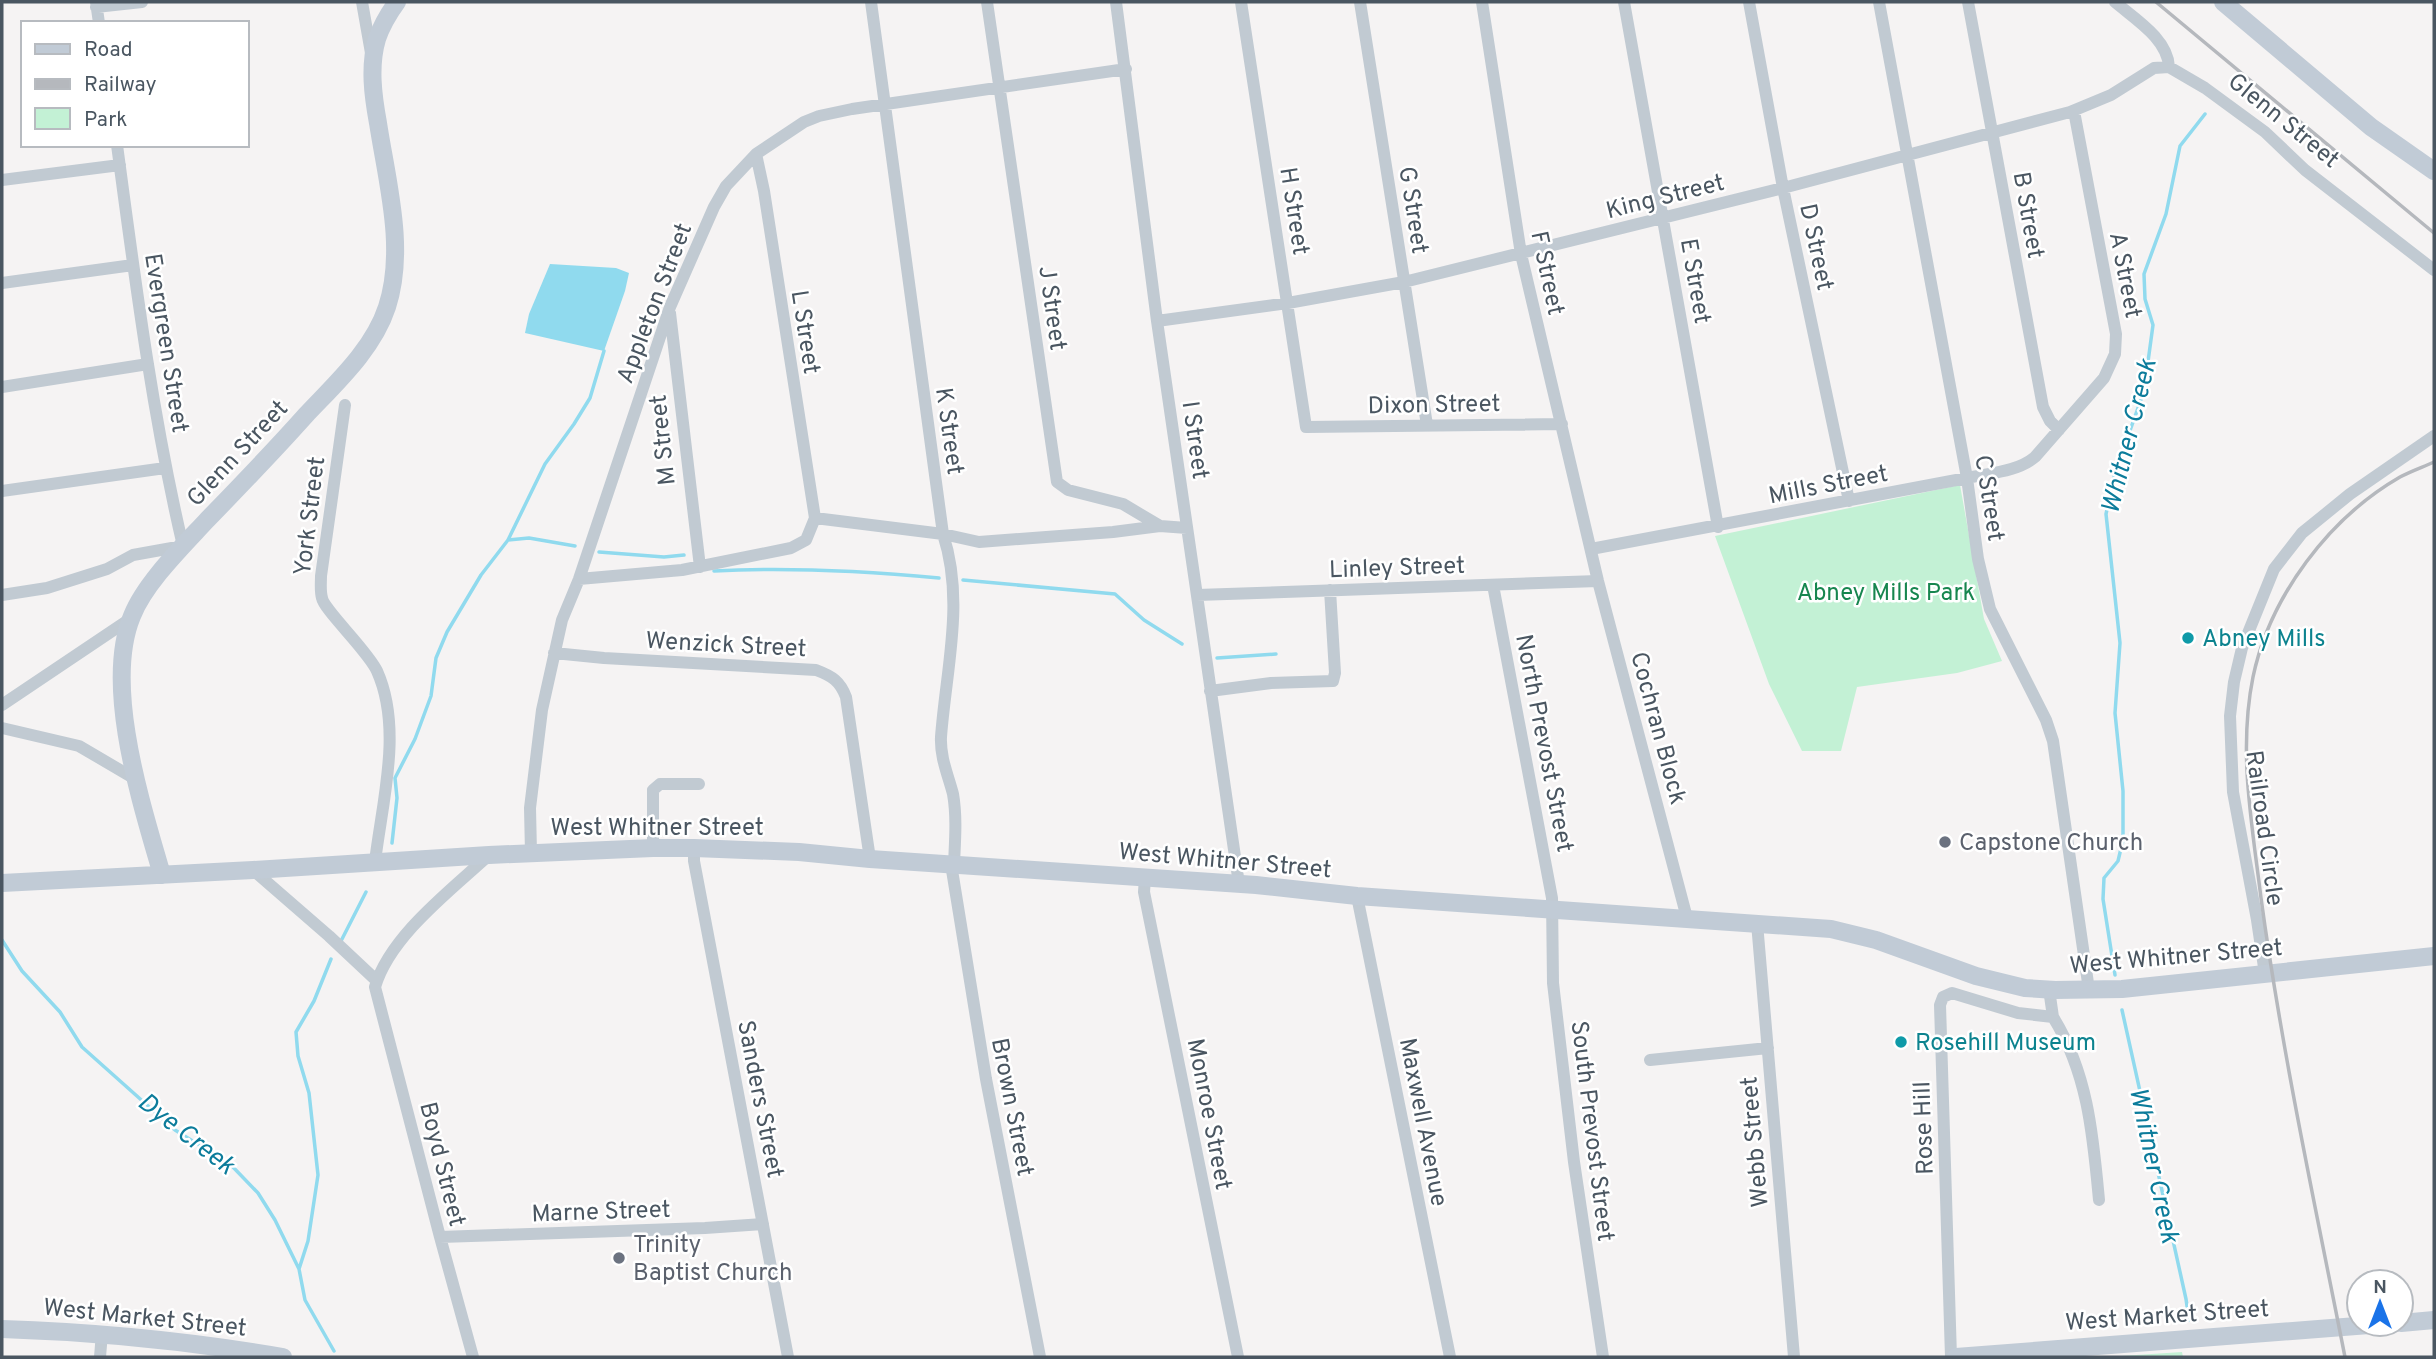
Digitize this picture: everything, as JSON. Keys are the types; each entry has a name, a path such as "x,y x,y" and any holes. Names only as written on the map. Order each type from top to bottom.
{"main road":[{"name":"Glenn Street","path":"162,875 128,739 122,666 130,619 137,605 183,546 261,466 365,349 387,309 396,273 394,234 373,95 373,63 377,39 397,2"},
{"path":"2223,2 2371,127 2434,171"},
{"name":"West Whitner Street","path":"2,883 489,855 694,848 799,852 1239,884 1357,896 1831,929 1876,940 1976,976 2025,988 2122,989 2434,956"},
{"path":"2415,1322 2434,1320"},
{"name":"West Market Street","path":"1954,1357 2055,1353 2345,1327"},
{"name":"West Market Street","path":"2,1329 102,1333 180,1341 271,1356"}],"street":[{"path":"96,4 142,2"},
{"name":"Glenn Street","path":"362,2 373,63"},
{"name":"K Street","path":"871,2 943,534 950,556 953,580 951,653 941,739 955,816 952,864"},
{"name":"J Street","path":"986,2 1057,482 1068,490 1123,504 1160,526 1187,528"},
{"name":"I Street","path":"1116,2 1157,321 1239,884"},
{"name":"H Street","path":"1241,2 1307,427"},
{"name":"G Street","path":"1360,2 1427,425"},
{"name":"F Street","path":"1482,2 1521,254 1591,549"},
{"name":"E Street","path":"1624,2 1718,527"},
{"name":"D Street","path":"1749,2 1783,188 1849,501"},
{"name":"C Street","path":"1879,2 1967,478 1978,559 1990,609 2046,720 2053,741 2088,990"},
{"name":"B Street","path":"1968,2 2043,407 2050,421 2059,430"},
{"path":"2115,2 2160,43 2168,55 2169,67"},
{"name":"Glenn Street","path":"2169,67 2265,131 2305,170 2434,271"},
{"name":"King Street","path":"1157,321 1288,303 1404,282 1521,254 2074,111 2154,68 2169,67"},
{"name":"Appleton Street","path":"531,853 530,808 542,710 562,620 579,579 670,307 726,186 755,154 804,122 819,116 1126,69"},
{"name":"A Street","path":"2059,430 2104,378 2111,366 2117,342 2074,111"},
{"name":"Evergreen Street","path":"117,147 165,468 183,546"},
{"name":"L Street","path":"755,154 764,191 815,518"},
{"path":"2,180 120,165"},
{"path":"2,283 133,265"},
{"name":"M Street","path":"670,307 700,567"},
{"path":"2,387 148,364"},
{"name":"York Street","path":"345,405 321,576 322,600 376,668 386,695 388,758 375,862"},
{"name":"Dixon Street","path":"1307,427 1562,424"},
{"name":"Mills Street","path":"1591,549 1967,478 2027,463 2059,430"},
{"name":"Railroad Circle","path":"2265,974 2233,792 2230,716 2242,648 2274,569 2302,533 2350,494 2434,436"},
{"path":"2,491 165,468"},
{"path":"579,579 700,567 792,548 806,540 815,518 943,534 979,542 1160,526"},
{"path":"2,596 47,588 107,569 133,555 183,546"},
{"name":"Cochran Block","path":"1591,549 1687,918"},
{"name":"Linley Street","path":"1197,595 1598,581"},
{"name":"North Prevost Street","path":"1493,585 1541,829 1552,909"},
{"path":"1210,691 1271,683 1333,681 1335,673 1330,590"},
{"path":"2,705 130,619"},
{"name":"Wenzick Street","path":"554,653 816,670 832,677 841,685 846,697 870,859"},
{"path":"2,729 79,746 138,780"},
{"path":"653,848 653,790 660,784 699,784"},
{"name":"Sanders Street","path":"694,848 696,874 788,1357"},
{"path":"377,981 380,968 415,924 489,855"},
{"name":"Brown Street","path":"952,864 986,1079 1040,1357"},
{"path":"253,870 377,981"},
{"name":"Monroe Street","path":"1145,878 1144,892 1238,1357"},
{"name":"Maxwell Avenue","path":"1357,896 1450,1357"},
{"name":"South Prevost Street","path":"1552,909 1553,984 1573,1163 1603,1357"},
{"name":"Webb Street","path":"1757,923 1794,1357"},
{"name":"Boyd Street","path":"377,981 375,987 473,1357"},
{"path":"2049,989 2053,1017 2067,1039 2085,1091 2092,1129 2099,1200"},
{"name":"Rose Hill","path":"1954,1357 1940,1005 1943,997 1952,993 2018,1013 2053,1017"},
{"path":"1650,1060 1768,1048"},
{"name":"Marne Street","path":"440,1237 763,1224"},
{"path":"100,1357 102,1333"}],"green space":[{"name":"Abney Mills Park","path":"1960,485 1984,619 2002,661 1957,673 1857,687 1841,751 1802,751 1769,684 1715,536"},
{"path":"2182,1352 2183,1357 2106,1357"}],"water":[{"path":"550,264 616,268 629,273 604,351 525,333 529,314"}],"waterway":[{"name":"Whitner Creek","path":"2115,975 2103,899 2104,878 2118,861 2123,840 2123,791 2115,713 2120,643 2106,514 2115,473 2144,391 2153,325 2145,299 2144,274 2166,214 2180,146 2205,114"},
{"path":"392,843 397,798 395,778 415,739 431,696 436,658 447,632 481,575 508,540 545,464 590,398 604,351"},
{"path":"508,540 529,538 575,546"},
{"path":"599,552 664,557 684,555"},
{"path":"714,571 827,570 939,578"},
{"path":"963,580 1115,594 1144,620 1182,644"},
{"path":"1217,658 1276,654"},
{"path":"341,941 366,892"},
{"name":"Dye Creek","path":"2,940 22,971 60,1012 82,1047 175,1130 231,1165 258,1193 275,1220 299,1269 305,1300 334,1351"},
{"path":"299,1269 308,1241 318,1175 309,1093 298,1056 296,1032 314,1001 331,959"},
{"name":"Whitner Creek","path":"2122,1010 2189,1320"}],"railway":[{"path":"2156,2 2434,233"},
{"path":"2345,1357 2269,956 2248,787 2249,705 2261,647 2273,617 2306,562 2349,514 2374,494 2400,477 2434,462"}],"place":[{"name":"Abney Mills","path":"2188,638"},
{"name":"Capstone Church","path":"1945,842"},
{"name":"Rosehill Museum","path":"1901,1042"},
{"name":"Trinity Baptist Church","path":"619,1258"}]}
